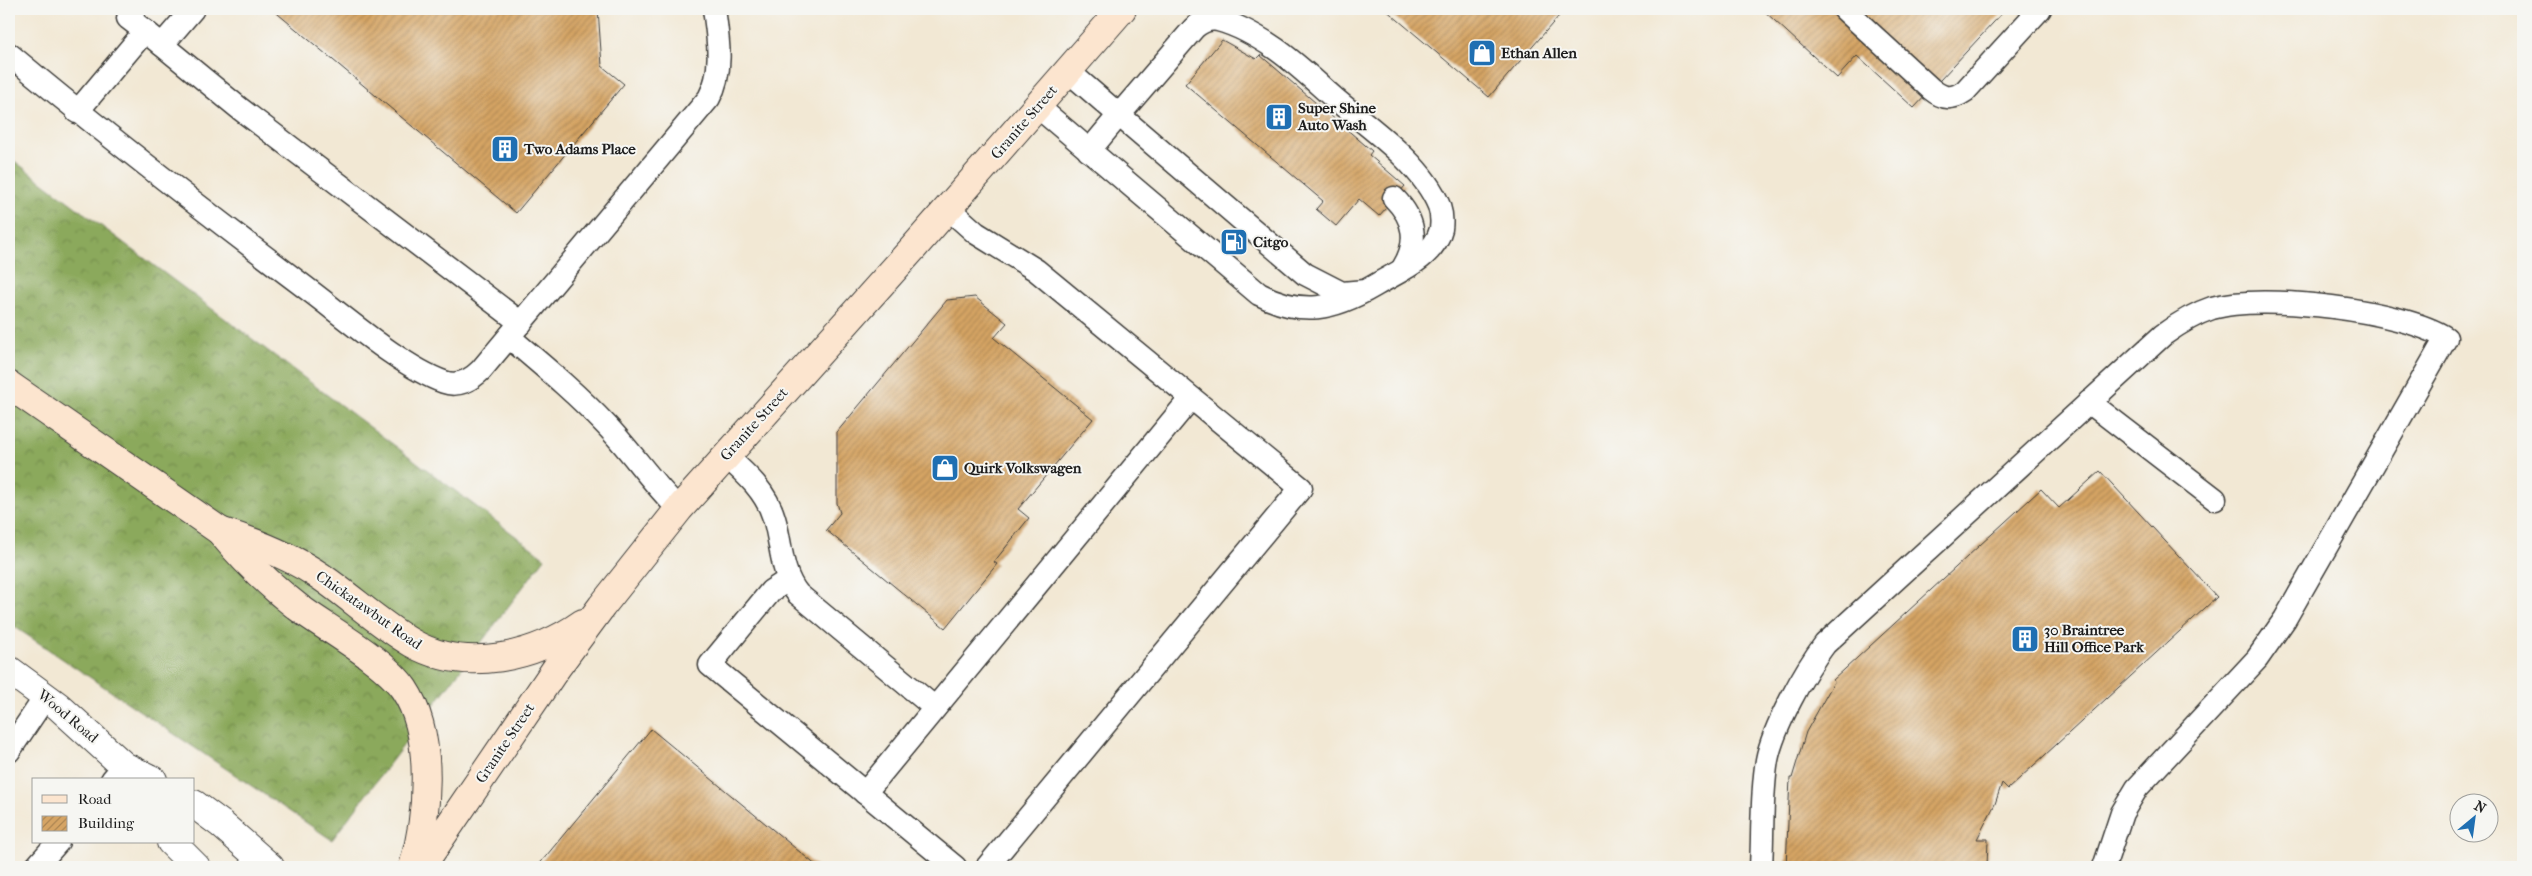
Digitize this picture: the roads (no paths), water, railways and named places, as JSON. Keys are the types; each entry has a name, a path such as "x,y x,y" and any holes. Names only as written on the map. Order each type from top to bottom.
{"main road":[{"name":"Granite Street","path":"421,867 511,732 602,606 679,509 725,455 948,208 1122,9"},
{"name":"Chickatawbut Road","path":"9,384 220,530 253,541 299,563 411,642 440,654 479,659 523,652 544,646 566,635 602,606"},
{"name":"Chickatawbut Road","path":"220,530 240,555 277,591 382,667 404,689 418,719 425,760 424,810 413,867"}],"street":[{"name":"Wood Road","path":"9,670 46,696 122,775 141,778"},
{"path":"195,805 221,824 270,867"},
{"path":"173,844 196,867"}],"lane":[{"path":"135,9 128,18 515,330 552,374 606,424 654,484 679,509"},
{"path":"77,112 153,38 193,9"},
{"path":"9,54 77,112 155,174 386,348 432,378 452,384 470,379 515,330 709,98 715,83 718,67 714,9"},
{"path":"1844,9 1931,89 1946,98 1956,96 1965,90 2040,9"},
{"path":"1037,106 1089,151 1259,294 1288,306 1320,308 1335,305 1365,291 1418,260 1436,241 1441,220 1439,207 1431,194 1409,164 1390,146 1285,56 1263,41 1219,20 1205,20 1194,28 1089,151"},
{"path":"1068,71 1305,274 1342,293 1365,291"},
{"path":"1394,198 1409,216 1413,226 1412,250 1403,268"},
{"path":"948,208 976,233 1036,270 1301,488 988,867"},
{"path":"1761,867 1768,757 1800,682 1816,656 1832,637 2175,326 2200,312 2230,305 2268,302 2316,305 2403,322 2432,331 2446,338 2281,625 2257,659 2137,788 2122,813 2104,867"},
{"path":"865,793 1191,398"},
{"path":"2089,402 2215,500"},
{"path":"725,455 757,486 770,508 788,580 804,600 935,708"},
{"path":"788,580 771,591 710,665 955,867"},
{"path":"9,750 46,696"},
{"path":"36,867 56,844"}],"place":[{"name":"Ethan Allen","path":"1482,53"},
{"name":"Super Shine Auto Wash","path":"1279,117"},
{"name":"Two Adams Place","path":"505,149"},
{"name":"Citgo","path":"1234,242"},
{"name":"Quirk Volkswagen","path":"945,468"},
{"name":"30 Braintree Hill Office Park","path":"2025,639"}]}
